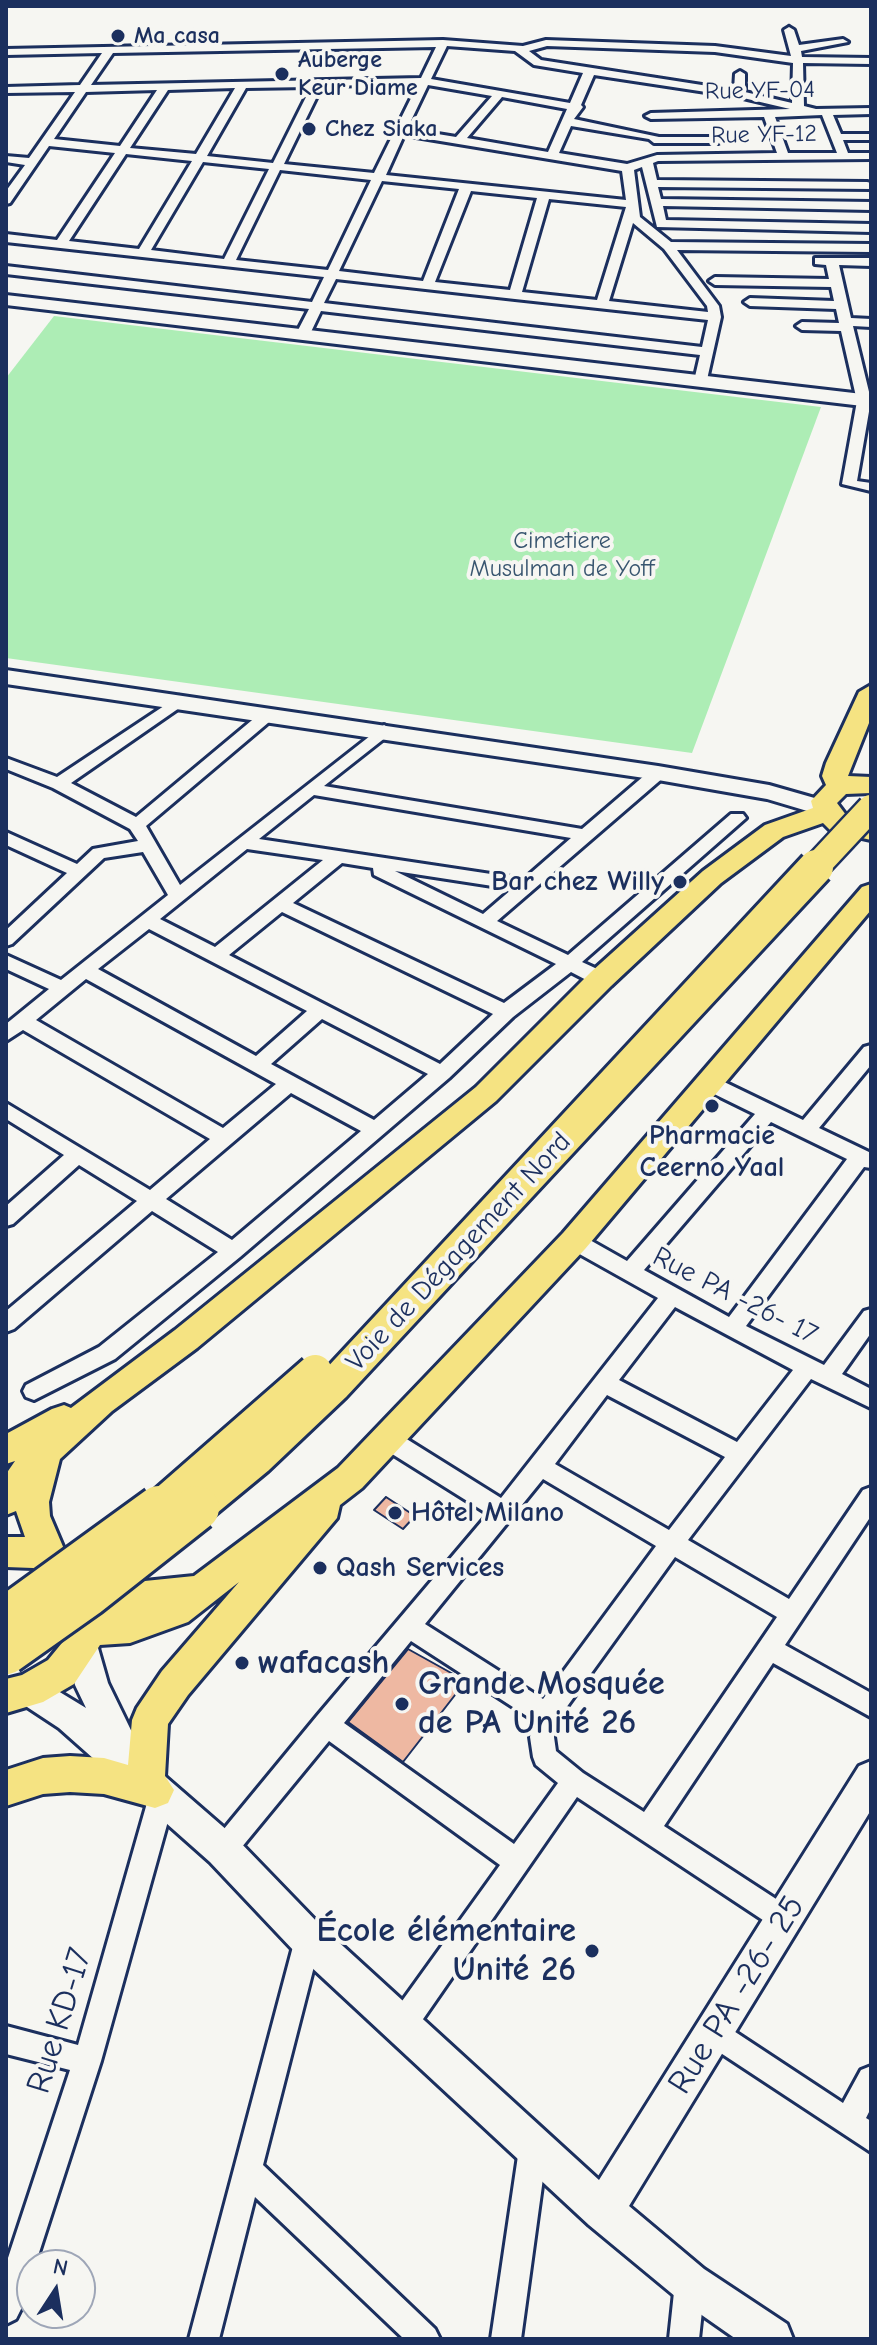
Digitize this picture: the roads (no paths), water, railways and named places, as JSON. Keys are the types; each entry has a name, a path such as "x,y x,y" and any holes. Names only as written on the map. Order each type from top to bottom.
{"highway":[{"name":"Voie de Dégagement Nord","path":"6,1619 67,1578 171,1499 315,1371 851,804"},
{"name":"Voie de Dégagement Nord","path":"6,1652 188,1515 257,1458 334,1385 851,804"}],"main road":[{"path":"871,692 835,776 851,804 871,856"},
{"path":"6,1500 18,1481 48,1449 100,1401 186,1339 486,1094 601,979 782,811 851,804"},
{"path":"6,1788 43,1776 70,1774 104,1776 150,1785 150,1720 166,1695 350,1478 574,1241 871,893"},
{"path":"6,1450 100,1401"},
{"path":"48,1449 32,1502 33,1516 50,1557"},
{"path":"84,1638 147,1622 175,1611 219,1580 280,1528 350,1478"},
{"path":"6,1552 50,1557 64,1565 83,1587 99,1593 135,1598 200,1591"},
{"path":"18,1693 61,1672 84,1638 89,1615 83,1587"}],"street":[{"path":"789,30 798,60 798,106"},
{"path":"794,48 843,42"},
{"path":"303,334 443,43"},
{"path":"6,52 443,43 522,50 540,44 579,44 715,49 798,60 871,61"},
{"path":"552,156 577,107 584,72 579,44"},
{"path":"522,50 538,63 584,72 652,99 739,94 821,112 844,156"},
{"path":"6,199 108,52"},
{"path":"739,94 740,74"},
{"path":"6,90 425,81 577,107"},
{"path":"228,263 318,84"},
{"path":"143,253 242,86"},
{"path":"61,244 164,88"},
{"path":"458,141 499,94"},
{"path":"652,99 652,183 661,224 871,228"},
{"name":"Rue YF-04","path":"652,99 711,114 871,111"},
{"path":"768,113 784,157"},
{"path":"711,114 724,158"},
{"path":"569,122 654,138 718,140"},
{"path":"401,131 628,168 634,218 668,246 713,306 715,317 701,381"},
{"path":"836,137 871,137"},
{"path":"46,142 631,206"},
{"path":"656,202 871,204 866,156"},
{"name":"Rue YF-12","path":"628,168 652,160 866,156"},
{"path":"6,159 32,162"},
{"path":"652,183 868,183"},
{"path":"428,285 466,187"},
{"path":"515,295 544,195"},
{"path":"602,304 631,206"},
{"path":"6,238 715,317"},
{"path":"668,246 871,248"},
{"path":"771,261 871,262"},
{"path":"832,262 865,400 849,484 871,487"},
{"path":"6,270 707,352"},
{"path":"715,281 836,283"},
{"path":"6,300 865,400"},
{"path":"750,302 841,305"},
{"path":"802,326 871,323"},
{"path":"855,444 871,446"},
{"path":"6,677 384,730 658,773 782,811 851,804"},
{"path":"59,784 179,701"},
{"path":"137,825 269,714"},
{"path":"6,1034 24,1022 83,969 314,790 384,730"},
{"path":"6,763 59,784 137,825 177,896"},
{"path":"483,923 658,773"},
{"path":"314,790 585,835"},
{"path":"34,1391 107,1353 233,1251 442,1073 506,1012 570,963 737,818"},
{"path":"7,840 81,873"},
{"path":"245,843 526,885"},
{"path":"6,940 99,853 149,845"},
{"path":"217,955 337,858"},
{"path":"362,862 601,979"},
{"path":"280,904 506,1012"},
{"path":"147,920 442,1073"},
{"path":"6,961 61,987"},
{"path":"83,969 375,1130"},
{"path":"258,1065 322,1009"},
{"path":"24,1022 224,1138"},
{"path":"805,1131 869,1060"},
{"path":"6,1323 290,1083"},
{"path":"711,1084 865,1160 732,1329"},
{"path":"6,1110 233,1251"},
{"path":"629,1273 767,1113"},
{"path":"6,1218 78,1154"},
{"name":"Rue PA -26- 17","path":"574,1241 732,1329 871,1399"},
{"path":"223,1850 504,1512 602,1382 672,1296"},
{"path":"784,1919 574,1781 545,1757 542,1737 546,1715 672,1543 741,1455 871,1317"},
{"path":"602,1382 741,1455"},
{"path":"389,1440 504,1512"},
{"path":"539,1466 792,1613"},
{"path":"648,1828 871,1497"},
{"path":"409,1627 546,1715"},
{"path":"84,1638 92,1685 150,1785"},
{"path":"769,1648 871,1706"},
{"path":"18,1693 71,1717 223,1850 308,1939 533,2149 690,2283 772,2339"},
{"path":"326,1724 516,1861"},
{"name":"Rue PA -26- 25","path":"603,2211 871,1778"},
{"path":"402,2025 574,1781"},
{"name":"Rue KD-17","path":"6,2309 87,2061 150,1785"},
{"path":"204,2339 308,1939"},
{"path":"714,2032 871,2138"},
{"path":"6,2040 87,2061"},
{"path":"848,2122 871,2080"},
{"path":"506,2339 533,2149"},
{"path":"248,2170 425,2339"},
{"path":"684,2339 690,2283"}],"place":[{"name":"Ma casa","path":"118,36"},
{"name":"Auberge Keur Diame","path":"282,74"},
{"name":"Chez Siaka","path":"309,129"},
{"name":"Bar chez Willy","path":"680,882"},
{"name":"Pharmacie Ceerno Yaal","path":"712,1106"},
{"name":"Hôtel Milano","path":"395,1513"},
{"name":"Qash Services","path":"320,1568"},
{"name":"wafacash","path":"242,1663"},
{"name":"Grande Mosquée de PA Unité 26","path":"402,1704"},
{"name":"École élémentaire Unité 26","path":"592,1951"}],"park label":[{"name":"Cimetiere Musulman de Yoff","path":"562,555"}]}
